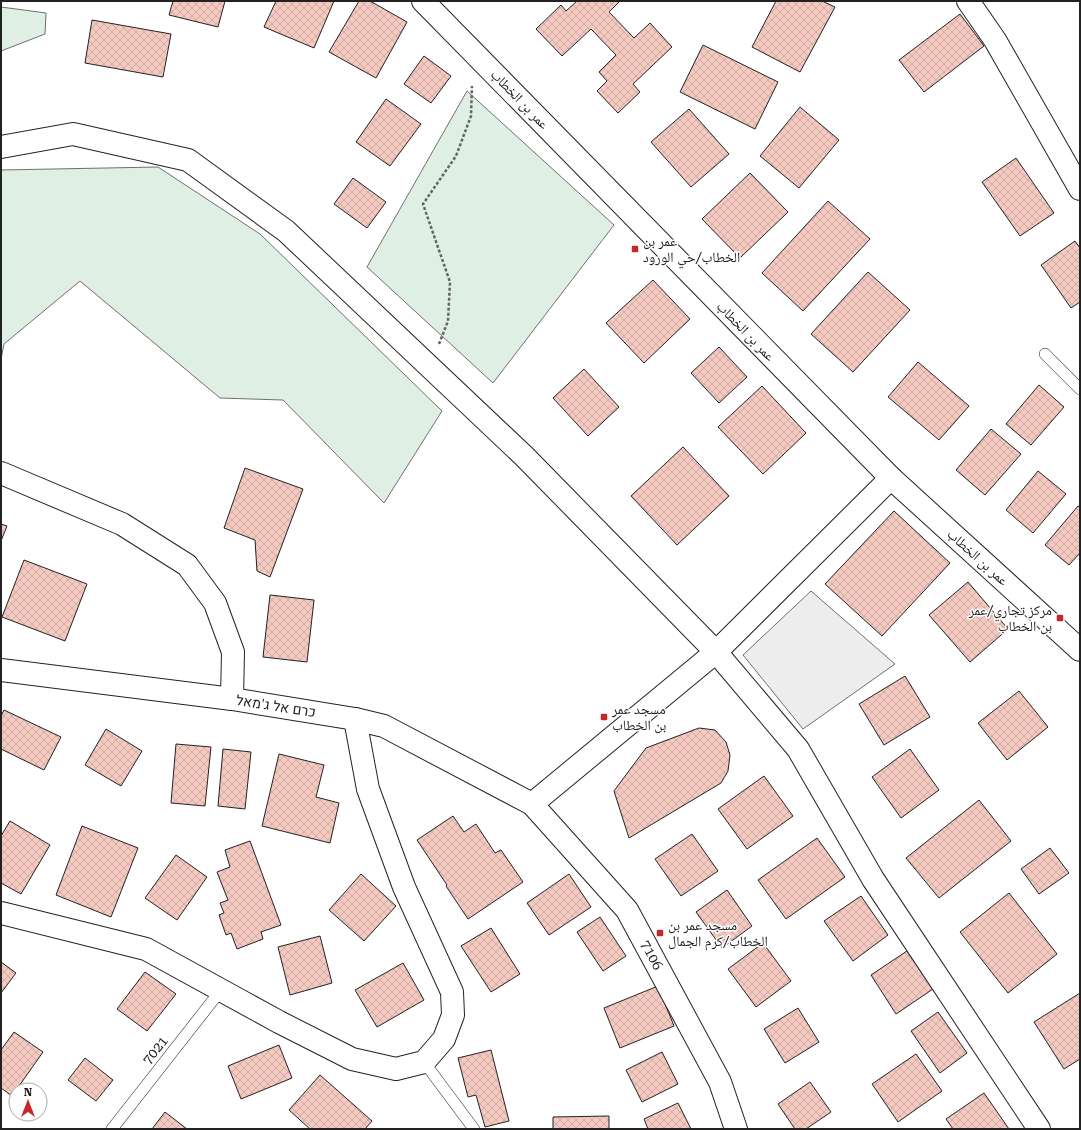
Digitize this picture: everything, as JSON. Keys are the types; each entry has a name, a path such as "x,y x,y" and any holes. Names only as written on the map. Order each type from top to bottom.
{"street":[{"name":"عمر بن الخطاب","path":"423,1 891,478 1080,650"},
{"path":"968,1 995,40 1080,190"},
{"path":"1,147 73,134 188,160 286,231 430,367 524,456 716,652 798,749 873,879 1039,1129"},
{"path":"1,473 122,524 187,565 216,603 233,652 232,699"},
{"path":"532,804 716,652 891,478"},
{"name":"כרם אל ג'מאל","path":"1,670 232,699 355,719 384,726 532,804"},
{"path":"1,913 146,948 279,1022 352,1059 396,1069 424,1062 444,1039 453,1015 452,992 404,887 368,789 355,719"},
{"name":"7106","path":"532,804 627,910 720,1082 736,1129"}],"lane":[{"path":"1045,354 1080,389"},
{"name":"7021","path":"112,1129 221,990"},
{"path":"424,1062 474,1129"}],"path":[{"path":"430,367 448,321 450,282 423,204 456,156 471,116 474,53"}],"green space":[{"path":"1,7 46,13 45,34 1,51"},
{"path":"467,91 614,225 493,383 367,267"},
{"path":"158,167 260,234 442,411 384,503 283,400 220,398 80,281 4,344 1,359 1,170"}],"shaded area":[{"path":"811,591 895,664 803,729 743,655"}],"building":[{"path":"173,1 225,1 218,27 169,15"},
{"path":"276,1 334,1 314,48 264,27"},
{"path":"359,1 370,1 407,22 376,78 329,52"},
{"path":"577,1 620,1 609,12 634,38 650,23 672,47 633,84 640,92 618,113 597,91 607,81 599,72 616,55 591,29 562,56 536,29 561,5 566,11"},
{"path":"776,1 822,1 835,7 800,72 752,47"},
{"path":"960,14 984,46 924,92 899,60"},
{"path":"92,20 171,34 163,77 85,63"},
{"path":"703,45 778,82 755,129 680,92"},
{"path":"424,56 451,76 431,103 404,84"},
{"path":"386,99 421,124 390,166 356,142"},
{"path":"800,107 839,140 799,188 760,156"},
{"path":"689,109 729,154 691,187 651,142"},
{"path":"1016,158 1054,213 1020,236 982,182"},
{"path":"750,173 788,212 740,258 702,219"},
{"path":"353,178 386,202 367,228 334,204"},
{"path":"828,201 870,239 803,311 762,273"},
{"path":"1075,241 1080,248 1080,302 1071,308 1041,265"},
{"path":"868,272 910,310 853,372 811,334"},
{"path":"653,280 690,319 644,363 606,323"},
{"path":"719,347 747,377 719,403 691,373"},
{"path":"918,362 969,406 939,440 888,397"},
{"path":"584,369 619,407 588,436 553,398"},
{"path":"1039,385 1064,407 1031,445 1006,424"},
{"path":"762,386 806,433 763,474 718,427"},
{"path":"991,429 1021,454 985,495 956,470"},
{"path":"683,447 729,496 677,545 631,496"},
{"path":"245,468 303,489 270,577 257,571 255,540 224,528"},
{"path":"1038,471 1066,494 1033,533 1006,510"},
{"path":"1078,506 1080,507 1080,553 1069,565 1045,545"},
{"path":"894,511 950,563 882,636 825,584"},
{"path":"1,524 7,526 1,541"},
{"path":"24,560 87,584 65,641 2,617"},
{"path":"968,582 1008,629 970,662 929,615"},
{"path":"270,595 314,600 307,662 263,657"},
{"path":"905,676 930,717 884,745 859,704"},
{"path":"1019,691 1048,727 1007,760 978,723"},
{"path":"4,710 61,737 44,770 1,749 1,716"},
{"path":"699,728 715,730 726,742 730,755 728,771 721,783 629,838 614,791 646,748"},
{"path":"106,729 142,751 121,786 85,765"},
{"path":"176,744 211,747 205,806 171,803"},
{"path":"223,749 251,752 245,809 218,806"},
{"path":"910,749 939,790 901,818 872,777"},
{"path":"279,754 324,765 316,797 339,803 330,843 262,826"},
{"path":"764,776 793,816 747,849 718,809"},
{"path":"979,800 1011,841 939,898 906,858"},
{"path":"453,816 464,832 476,824 495,853 501,850 523,882 468,919 417,840"},
{"path":"10,821 50,845 21,894 1,883 1,836"},
{"path":"82,826 138,848 111,917 56,895"},
{"path":"692,834 718,871 681,896 655,859"},
{"path":"817,838 845,877 786,919 758,880"},
{"path":"250,841 281,925 261,932 263,939 237,949 231,933 226,935 219,915 224,913 220,903 228,900 217,872 230,867 225,850"},
{"path":"1050,848 1069,873 1039,894 1021,869"},
{"path":"176,855 207,877 177,920 145,898"},
{"path":"361,874 396,906 364,941 329,910"},
{"path":"569,874 591,907 549,935 527,903"},
{"path":"727,890 752,926 722,948 696,912"},
{"path":"1009,893 1057,954 1008,993 960,932"},
{"path":"861,896 888,935 853,961 824,921"},
{"path":"600,917 626,956 603,971 577,932"},
{"path":"491,928 520,974 491,992 461,946"},
{"path":"320,936 332,983 290,995 278,947"},
{"path":"763,943 791,981 756,1007 728,969"},
{"path":"907,951 933,989 896,1014 871,975"},
{"path":"1,962 16,973 1,993"},
{"path":"403,963 424,1000 377,1027 355,990"},
{"path":"145,972 176,994 147,1031 117,1009"},
{"path":"658,986 674,1026 620,1048 604,1008"},
{"path":"1080,993 1080,1059 1064,1069 1034,1022"},
{"path":"798,1008 819,1042 785,1063 764,1029"},
{"path":"938,1012 967,1053 940,1073 911,1031"},
{"path":"14,1032 43,1052 22,1082 8,1082 8,1093 1,1088 1,1050"},
{"path":"279,1045 292,1078 241,1099 228,1066"},
{"path":"491,1050 509,1121 485,1127 476,1095 468,1097 458,1058"},
{"path":"662,1052 678,1084 642,1102 626,1070"},
{"path":"916,1054 942,1091 898,1122 872,1084"},
{"path":"85,1058 113,1080 96,1101 68,1080"},
{"path":"320,1075 372,1121 365,1129 310,1129 289,1110"},
{"path":"810,1082 831,1112 806,1129 795,1129 778,1104"},
{"path":"984,1093 1009,1129 953,1129 946,1119"},
{"path":"678,1103 691,1129 648,1129 644,1119"},
{"path":"165,1112 187,1129 152,1129"},
{"path":"609,1116 609,1129 553,1129 553,1117"}],"place":[{"name":"عمر بن الخطاب/حي الورود","path":"635,249"},
{"name":"مركز تجاري/عمر بن الخطاب","path":"1060,618"},
{"name":"مسجد عمر بن الخطاب","path":"604,717"},
{"name":"مسجد عمر بن الخطاب/كرم الجمال","path":"660,933"}]}
